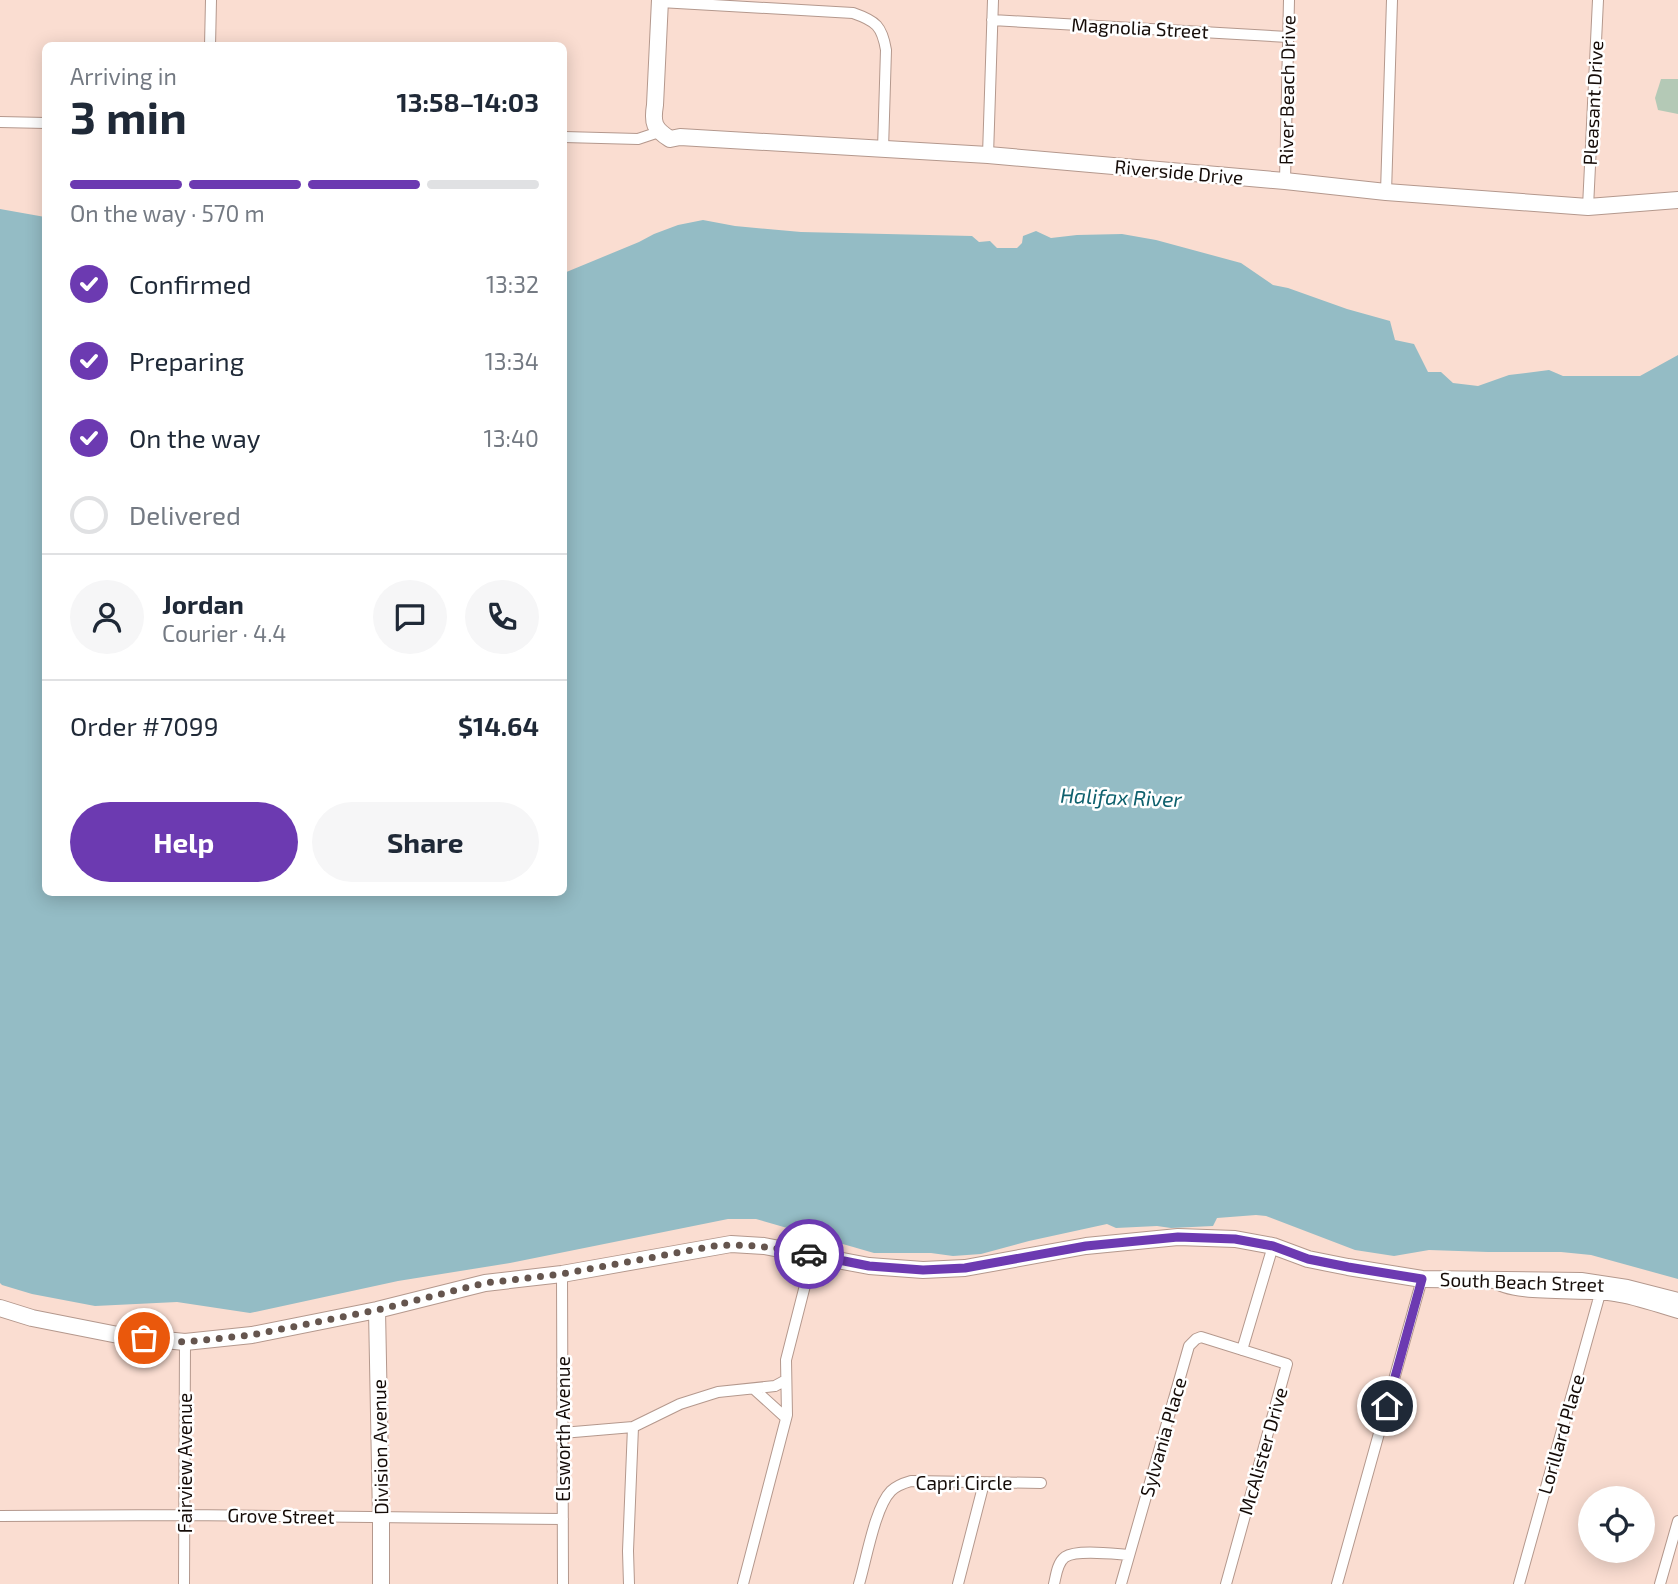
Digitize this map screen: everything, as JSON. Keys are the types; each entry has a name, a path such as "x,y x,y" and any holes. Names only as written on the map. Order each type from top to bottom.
{"street":[{"path":"210,42 211,0"},
{"path":"988,155 993,0"},
{"name":"River Beach Drive","path":"1285,181 1289,0"},
{"path":"1386,192 1392,0"},
{"name":"Pleasant Drive","path":"1588,207 1598,0"},
{"path":"669,132 653,119 660,1 853,13 877,24 883,34 886,50 883,149"},
{"name":"Magnolia Street","path":"992,20 1288,37"},
{"path":"0,122 42,123"},
{"name":"Riverside Drive","path":"567,137 638,139 669,132 988,155 1386,192 1588,207 1678,200"},
{"name":"South Beach Street","path":"0,1308 32,1318 123,1336 185,1342 252,1335 377,1310 485,1283 562,1274 731,1244 764,1246 869,1266 923,1270 965,1268 1086,1246 1178,1237 1235,1239 1273,1246 1321,1262 1422,1279 1581,1281 1602,1289 1627,1288 1678,1301"},
{"path":"1242,1350 1273,1246"},
{"path":"743,1584 786,1418 786,1360 813,1254"},
{"name":"Elsworth Avenue","path":"562,1274 563,1584"},
{"path":"1337,1584 1422,1279"},
{"path":"1602,1289 1616,1296 1678,1313"},
{"name":"Lorillard Place","path":"1519,1584 1602,1289"},
{"name":"Division Avenue","path":"377,1310 381,1584"},
{"name":"Sylvania Place","path":"1121,1584 1189,1346 1201,1337 1242,1350"},
{"name":"Fairview Avenue","path":"184,1584 185,1342"},
{"name":"McAlister Drive","path":"1226,1584 1287,1364 1242,1350"},
{"path":"562,1433 633,1427 680,1404 718,1392 754,1389 786,1380"},
{"path":"754,1389 786,1418"},
{"path":"629,1584 633,1427"},
{"name":"Capri Circle","path":"859,1584 880,1508 891,1491 902,1484 911,1481 1041,1483"},
{"path":"958,1584 984,1483"},
{"name":"Grove Street","path":"0,1516 563,1519"},
{"path":"1660,1584 1678,1521"},
{"path":"1054,1584 1059,1564 1066,1557 1079,1553 1129,1555"}],"green space":[{"path":"1661,79 1678,79 1678,114 1658,110 1655,98"}],"water":[{"name":"Halifax River","path":"0,209 42,216 42,896 567,896 567,272 678,225 703,220 801,232 972,236 979,242 990,241 997,248 1017,248 1022,243 1023,236 1036,231 1051,238 1122,234 1156,240 1241,263 1273,285 1390,321 1395,340 1414,344 1428,372 1441,372 1453,383 1478,386 1509,375 1549,370 1563,376 1640,376 1678,355 1678,1279 1591,1255 1561,1252 1429,1250 1394,1256 1355,1250 1266,1216 1256,1215 1217,1218 1213,1226 1116,1228 1107,1224 981,1254 953,1256 931,1253 874,1253 756,1219 728,1219 510,1263 398,1281 250,1313 177,1302 95,1306 32,1294 0,1283"}],"way so far":[{"path":"144,1338 185,1342 252,1335 377,1310 485,1283 562,1274 714,1246 764,1246 809,1254"}],"route":[{"path":"809,1254 869,1266 923,1270 965,1268 1086,1246 1178,1237 1235,1239 1273,1246 1308,1259 1422,1279 1387,1406"}]}
